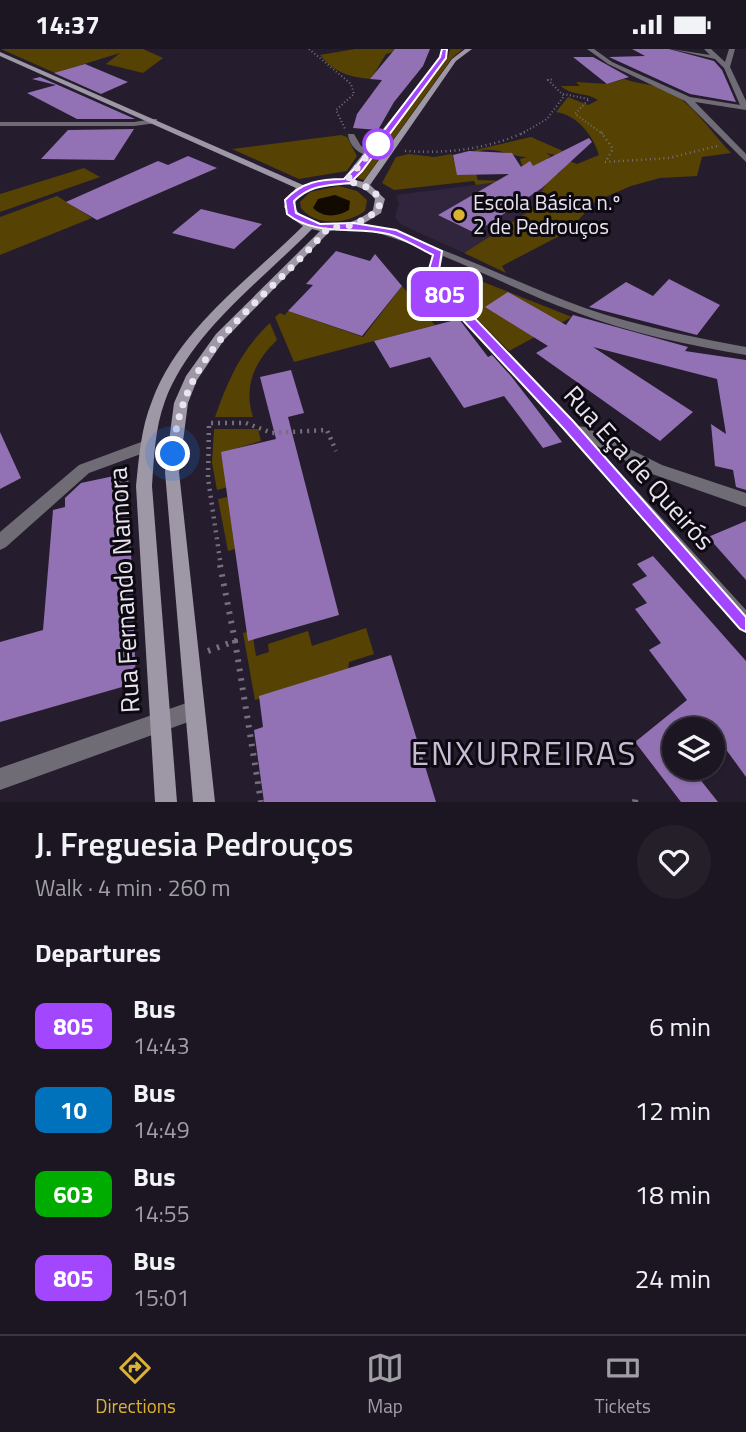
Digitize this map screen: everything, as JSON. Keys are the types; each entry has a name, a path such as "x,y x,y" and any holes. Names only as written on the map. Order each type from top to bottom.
{"main road":[{"path":"346,181 370,154 443,58 444,49"},
{"path":"365,186 454,61 469,49"},
{"path":"0,54 303,188"},
{"path":"346,181 365,186 380,199 378,211 354,225 328,228 310,225 292,214 289,207 294,194 303,188 323,182 346,181"},
{"name":"Rua Fernando Namora","path":"166,802 144,487 144,447 162,390 184,352 218,314 310,225"},
{"name":"Rua Fernando Namora","path":"204,802 172,472 174,436 181,403 191,379 220,337 328,228"}],"street":[{"path":"590,49 602,59 688,99 745,108 732,71 732,49"},
{"path":"674,49 718,58"},
{"path":"707,49 732,71"},
{"path":"688,99 746,159"},
{"path":"0,124 134,124 154,121"},
{"path":"351,136 358,148 370,154"},
{"path":"378,211 380,219 393,232"},
{"path":"354,225 393,232 439,253 592,313 680,339 746,351"},
{"name":"Rua Eça de Queirós","path":"439,253 433,276 436,284 568,425 746,623"},
{"path":"568,425 612,450 657,470 746,500"},
{"path":"0,542 84,469 144,447"},
{"path":"0,779 195,711"}],"path":[{"path":"309,49 351,84 354,94 336,110 351,136"},
{"path":"554,79 548,80 563,94 589,99 575,114 607,137 613,149 606,162 669,158 731,143"},
{"path":"391,149 435,154 505,139 544,123 563,94"},
{"path":"261,802 210,497 206,450 209,423 246,423 272,433 327,430 336,451"},
{"path":"191,657 235,641"}],"shaded area":[{"path":"1,49 143,49 163,58 143,73 106,64 120,53 55,73"},
{"path":"355,49 404,49 386,54 371,79 343,73 320,55"},
{"path":"450,49 463,49 452,58 364,180 357,178 448,57"},
{"path":"624,79 658,87 677,96 698,115 731,153 702,157 697,176 660,178 631,186 596,201 567,232 502,266 506,273 464,253 531,210 546,184 516,166 522,166 520,159 527,157 494,150 476,153 475,150 531,137 563,151 555,155 546,153 551,156 548,158 550,174 558,174 569,161 577,164 599,155 593,140 583,127 571,117 556,112 568,97 588,105 598,100 561,86 580,86 576,82 608,84"},
{"path":"341,135 347,137 357,156 347,171 299,179 232,149"},
{"path":"409,154 434,157 452,154 458,175 476,174 478,180 505,181 476,185 474,181 394,190 382,183 396,157"},
{"path":"84,168 100,177 0,212 0,194"},
{"name":"Escola Básica n.º 2 de Pedrouços","path":"514,180 544,187 531,210 464,253 400,224 395,217 399,204 396,195"},
{"path":"339,186 357,191 367,200 365,211 350,219 323,221 307,214 301,208 300,202 310,192"},
{"path":"335,195 350,201 349,210 330,215 321,214 313,208 318,199"},
{"path":"57,196 92,218 0,255 0,217"},
{"path":"463,274 572,317 509,351 448,290 445,281"},
{"path":"402,286 435,325 294,362 275,317 280,313 285,315 288,311 363,337"},
{"path":"270,323 277,340 257,365 253,375 249,395 253,417 215,417 236,366"},
{"path":"214,429 258,429 261,441 221,453 228,487 217,490 212,463"},
{"path":"228,497 238,548 228,551 218,499"},
{"path":"366,628 374,654 349,662 348,669 255,700 243,633 252,631 256,656 269,652 268,644 308,631 312,646"}],"building":[{"path":"395,49 430,49 423,66 394,102 378,130 353,128 357,114 382,80 370,79"},
{"path":"632,49 669,49 714,61 722,70 736,102 690,94 609,57 645,56"},
{"path":"573,57 593,57 629,77 607,84"},
{"path":"85,64 128,82 101,94 54,73"},
{"path":"40,77 135,119 77,119 27,93 56,85 32,79"},
{"path":"134,129 114,160 41,159 68,130"},
{"path":"589,138 592,142 542,188 475,233 438,215 509,174 457,175 453,155 469,151 512,153 521,167 530,161 533,166"},
{"path":"188,156 217,168 97,220 66,202 158,161 168,165"},
{"path":"201,209 262,224 234,249 172,233"},
{"path":"336,251 370,261 375,254 402,286 362,336 288,311 313,285 306,284"},
{"path":"669,279 720,305 697,335 589,307 626,282 653,296"},
{"path":"508,292 566,325 573,315 688,347 685,351 746,360 746,490 736,487 733,470 715,466 711,424 726,434 717,379 593,347 693,412 660,441 536,353 548,346 485,307"},
{"path":"459,319 488,357 492,355 511,376 562,442 543,448 504,396 464,408 430,357 390,368 374,341"},
{"path":"291,370 304,413 288,417 339,615 248,641 221,452 276,439 260,377"},
{"path":"0,432 21,478 0,489"},
{"path":"128,473 136,683 0,722 0,642 43,630 53,510 65,507 65,498 81,483"},
{"path":"746,521 746,580 708,537"},
{"path":"653,556 746,661 746,777 725,748 725,717 666,717 687,700 649,650 661,643 635,609 647,603 632,584 647,576 637,564"},
{"path":"391,655 436,802 264,802 254,730 263,727 259,696"},
{"path":"662,720 662,777 635,742"},
{"path":"664,780 701,780 718,802 681,802"}],"bus line":[{"name":"805","path":"445,49 443,58 359,169 346,181 312,184 294,194 289,207 292,214 299,220 318,227 354,225 393,232 439,253 433,276 436,284 568,425 746,623"}],"place":[{"name":"Escola Básica n.º 2 de Pedrouços","path":"459,215"}],"district":[{"name":"ENXURREIRAS","path":"524,753"}],"route":[{"path":"173,454 181,403 191,379 220,337 328,228 365,222 378,211 380,199 377,194 365,186 346,181 359,169 386,134 378,144"}]}
